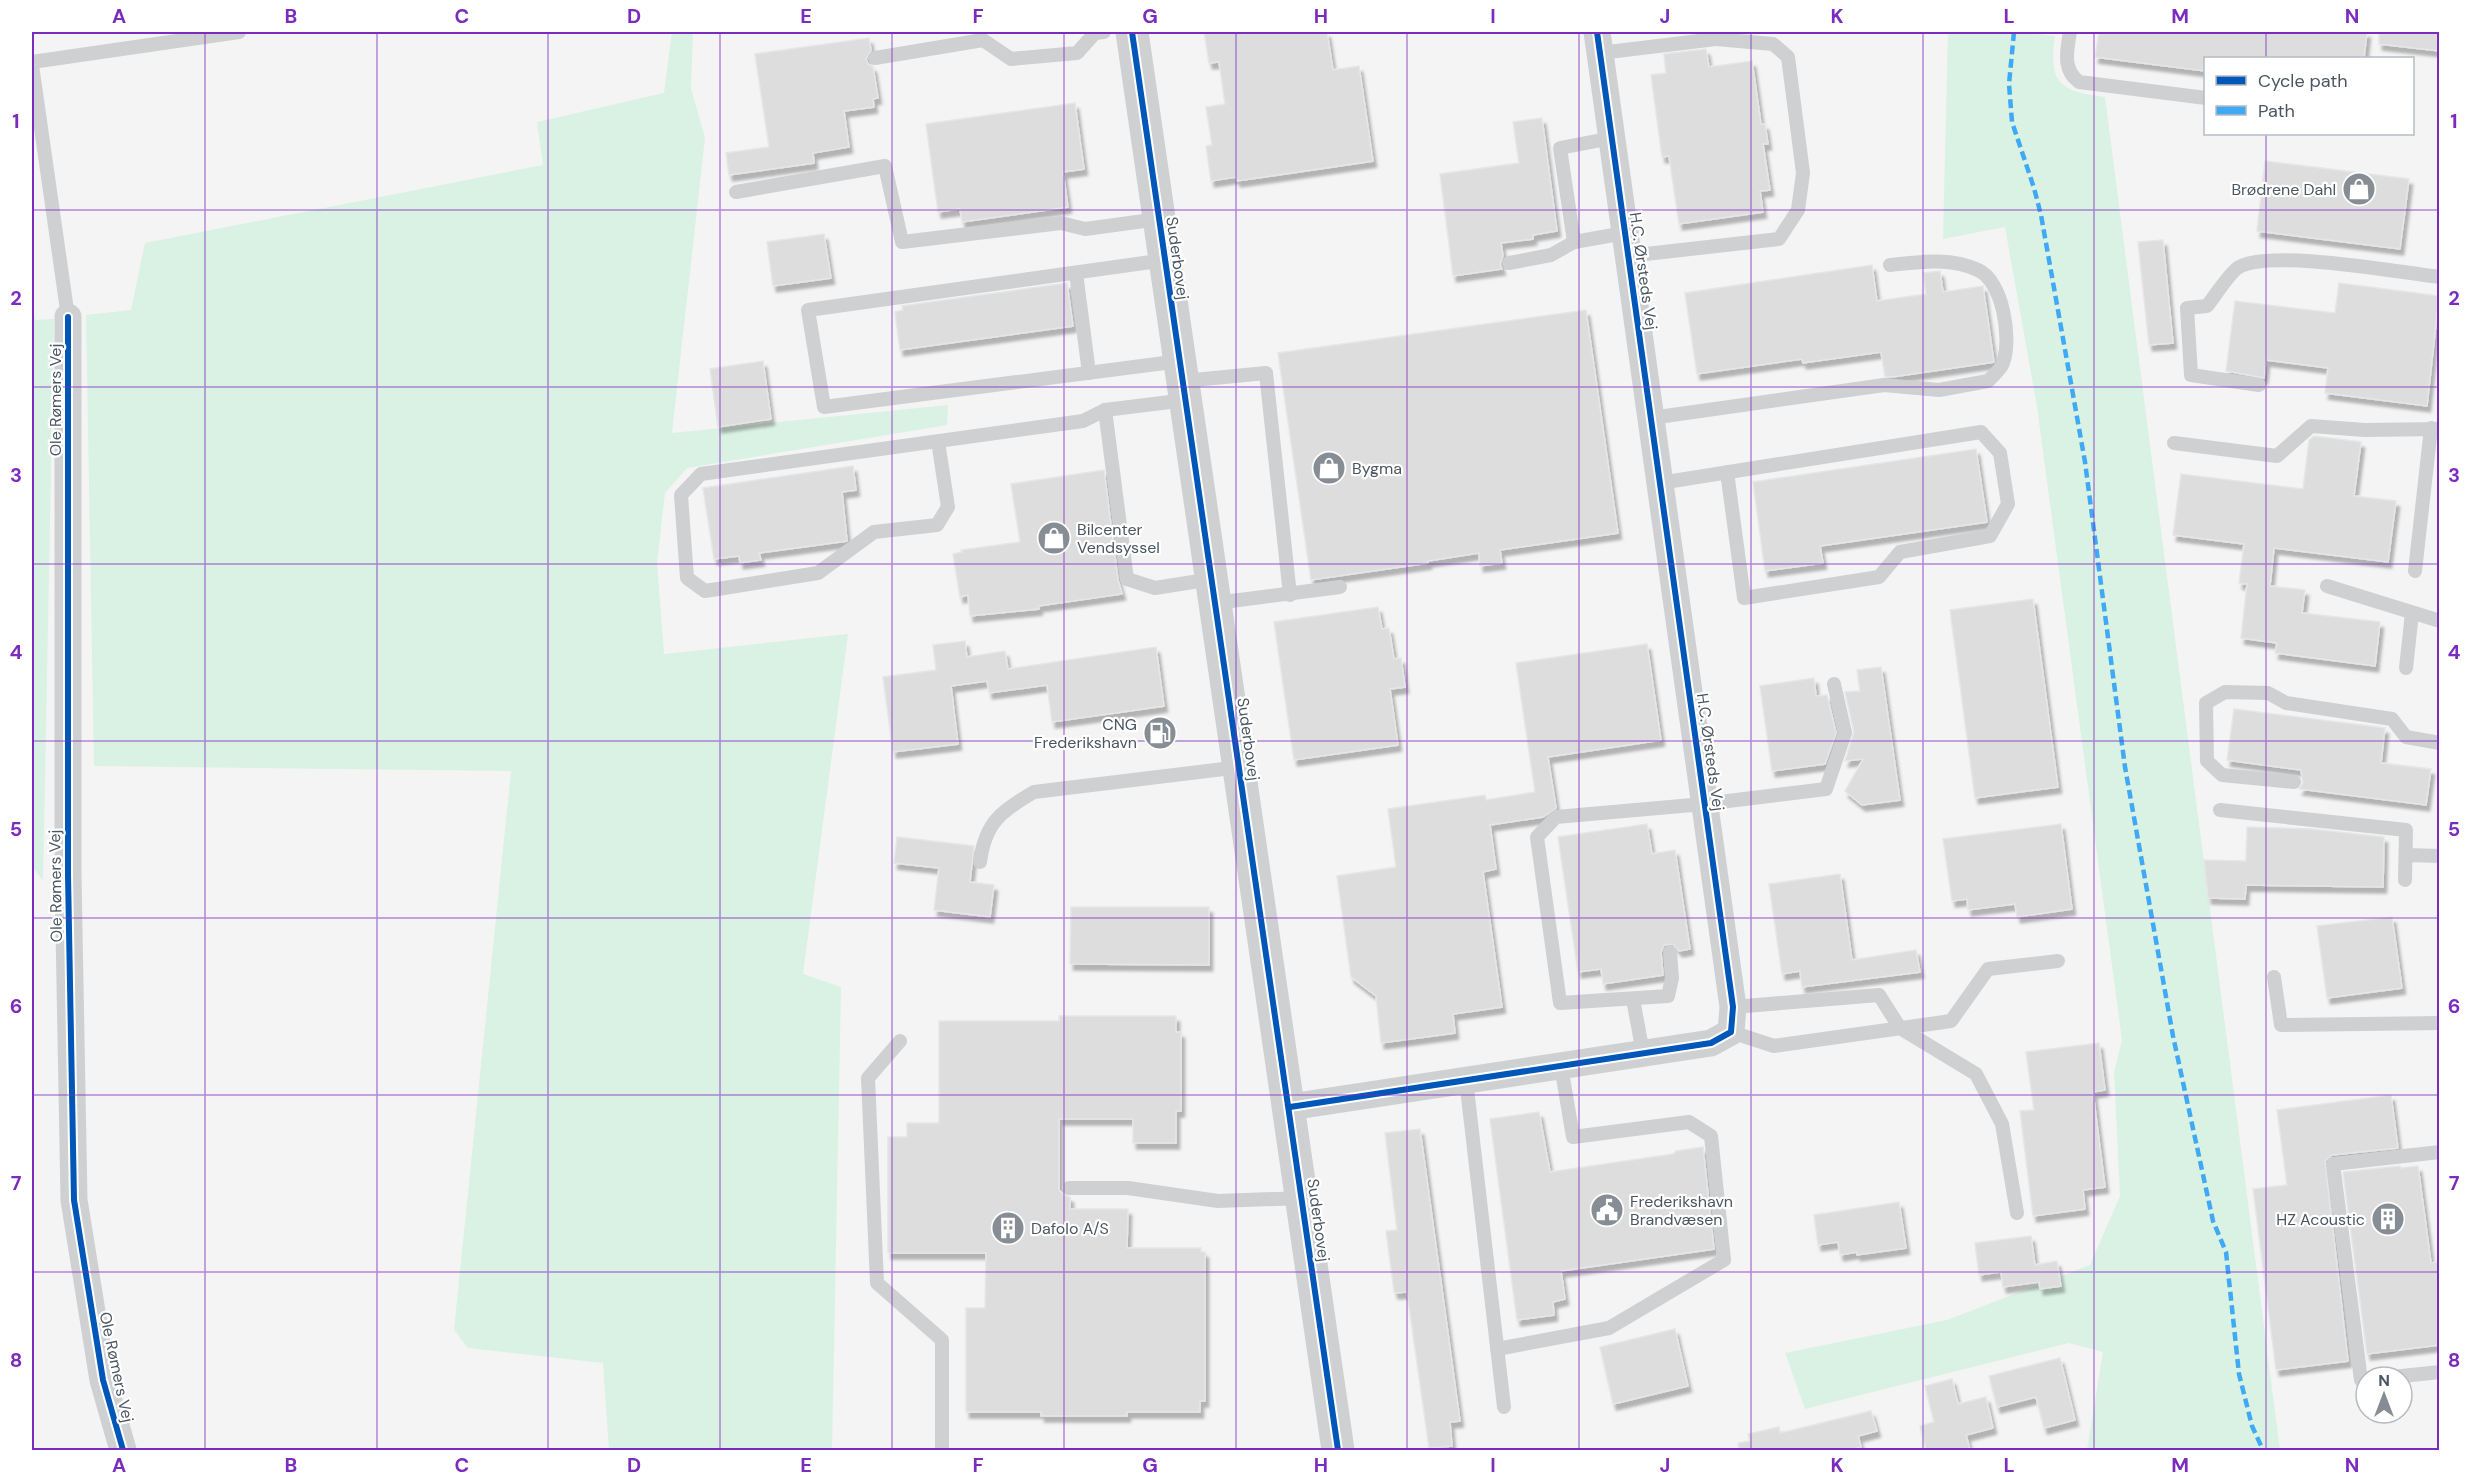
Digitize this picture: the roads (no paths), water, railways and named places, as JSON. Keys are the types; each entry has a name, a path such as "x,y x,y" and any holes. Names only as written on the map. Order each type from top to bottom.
{"street":[{"name":"Suderbovej","path":"1131,32 1290,1107 1338,1450"},
{"name":"H.C. Ørsteds Vej","path":"1599,42 1732,1019"},
{"name":"Ole Rømers Vej","path":"68,317 68,875 74,1200 103,1380 123,1450"},
{"path":"1290,1107 1712,1043 1732,1019"}],"lane":[{"path":"68,317 32,63 239,32"},
{"path":"875,58 983,40 1011,59 1077,53 1095,33 1104,32"},
{"path":"2070,32 2066,60 2071,75 2079,82 2204,98"},
{"path":"1509,263 1551,255 1574,242 1627,245 1779,238 1798,210 1803,173 1788,57 1773,44 1716,39 1599,42"},
{"path":"1574,242 1560,148 1612,138"},
{"path":"736,192 885,166 902,242 1061,223 1085,229 1159,219"},
{"path":"2259,385 2191,375 2187,308 2207,306 2238,267 2263,259 2306,261 2439,277"},
{"path":"1165,260 808,310 824,407 1089,373 1183,381 1266,373 1290,595"},
{"path":"1651,418 1884,385 1939,390 1988,381 2003,364 2006,335 2005,312 1995,288 1980,271 1958,264 1934,260 1890,265"},
{"path":"1076,273 1089,373"},
{"path":"938,441 948,507 937,525 874,532 818,573 705,591 687,578 681,495 701,474 938,441 1083,422 1105,411 1183,381"},
{"path":"1105,411 1127,579 1155,588 1290,595 1340,587"},
{"path":"2174,442 2277,456 2311,426 2365,430 2435,429 2415,571"},
{"path":"1660,483 1727,472 1981,432 2000,453 2008,504 1990,536 1900,552 1879,577 1744,598 1727,472"},
{"path":"2327,586 2439,621"},
{"path":"2406,668 2412,613"},
{"path":"1670,952 1672,978 1668,996 1560,1003 1537,837 1556,817 1704,804 1826,789 1845,733 1834,684"},
{"path":"2294,782 2222,775 2207,761 2206,703 2225,692 2268,693 2286,703 2392,718 2406,737 2439,742"},
{"path":"980,862 987,831 996,818 1013,804 1034,792 1240,767"},
{"path":"2220,810 2406,830 2405,880"},
{"path":"2406,855 2439,856"},
{"path":"1732,1019 1774,1046 1951,1021 1988,969 2058,961"},
{"path":"2274,977 2281,1024 2439,1023"},
{"path":"1732,1019 1879,995 1900,1028 1976,1074 2002,1124 2017,1213"},
{"path":"1633,999 1643,1053"},
{"path":"900,1041 868,1078 877,1283 942,1340 942,1450"},
{"path":"1497,1349 1609,1328 1724,1260 1711,1136 1689,1122 1573,1137 1561,1066"},
{"path":"1466,1080 1504,1407"},
{"path":"2359,1365 2333,1164 2439,1152"},
{"path":"1069,1188 1128,1188 1218,1201 1302,1198"},
{"path":"2414,1375 2439,1372"}],"place":[{"name":"Brødrene Dahl","path":"2359,189"},
{"name":"Bygma","path":"1329,468"},
{"name":"Bilcenter Vendsyssel","path":"1054,538"},
{"name":"CNG Frederikshavn","path":"1160,733"},
{"name":"Frederikshavn Brandvæsen","path":"1607,1210"},
{"name":"HZ Acoustic","path":"2388,1219"},
{"name":"Dafolo A/S","path":"1008,1228"}]}
